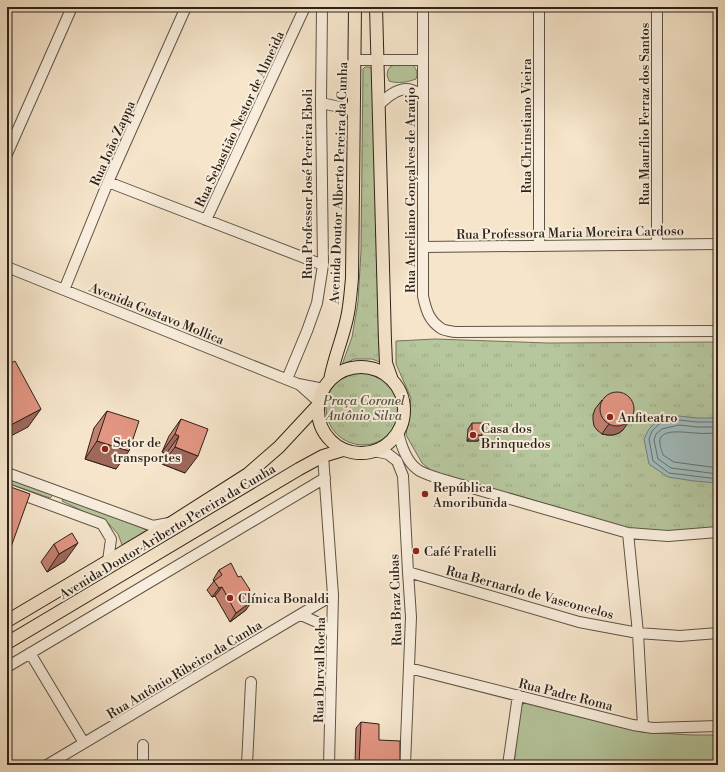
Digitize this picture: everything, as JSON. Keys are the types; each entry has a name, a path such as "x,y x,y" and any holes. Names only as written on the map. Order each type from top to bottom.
{"main road":[{"name":"Avenida Doutor Alberto Pereira da Cunha","path":"327,385 341,343 348,314 352,278 355,7"},
{"path":"376,7 386,363 392,380 400,391 404,403 404,418 398,432 387,445 374,451 358,453 343,450 332,442 325,434 320,422 319,403 327,385 348,370 364,367 379,371 392,380"},
{"name":"Avenida Doutor Ariberto Pereira da Cunha","path":"7,620 171,523 248,474 279,446 319,403"},
{"name":"Avenida Doutor Ariberto Pereira da Cunha","path":"7,643 298,469 323,456 343,450"}],"street":[{"path":"7,154 72,7"},
{"name":"Rua João Zappa","path":"64,290 108,182 186,7"},
{"name":"Rua Sebastião Nestor de Almeida","path":"206,220 305,7"},
{"name":"Rua Professor José Pereira Eboli","path":"287,380 317,303 323,265 321,103 322,7"},
{"name":"Rua Aureliano Gonçalves de Araújo","path":"423,7 423,296 426,311 434,322 443,330 455,332 718,331"},
{"name":"Rua Chrinstiano Vieira","path":"539,7 539,246"},
{"name":"Rua Maurílio Ferraz dos Santos","path":"657,7 657,245"},
{"path":"355,60 423,60"},
{"path":"379,105 389,96 398,91 408,89 423,95"},
{"path":"321,103 354,110"},
{"path":"108,182 323,265"},
{"name":"Rua Professora Maria Moreira Cardoso","path":"423,247 718,244"},
{"name":"Avenida Gustavo Mollica","path":"7,267 287,380 298,384 327,385"},
{"name":"Avenida Gustavo Mollica","path":"298,384 319,403"},
{"path":"398,432 402,448 408,459 417,470 441,479 628,533 668,536 718,532"},
{"name":"Rua Braz Cubas","path":"374,451 388,454 397,461 403,476 411,616 405,765"},
{"name":"Rua Durval Rocha","path":"323,456 333,595 329,765"},
{"path":"7,473 152,526 171,523"},
{"path":"403,492 413,476 416,474 425,473"},
{"path":"7,667 325,478"},
{"path":"7,489 102,524 111,539 108,561"},
{"path":"50,505 58,491"},
{"path":"628,533 638,633 643,726"},
{"name":"Rua Bernardo de Vasconcelos","path":"408,572 579,622 638,633 680,636 718,633"},
{"name":"Rua Antônio Ribeiro da Cunha","path":"47,765 333,595"},
{"path":"301,615 319,623 332,632"},
{"path":"30,653 84,743"},
{"name":"Rua Padre Roma","path":"409,668 622,722 653,728 718,726"},
{"path":"247,765 250,682"},
{"path":"508,765 518,695"},
{"path":"142,765 143,744"}],"green space":[{"path":"413,65 417,72 416,79 403,82 389,81 387,75 388,70 391,66"},
{"path":"365,67 372,69 380,362 372,359 354,359 342,365 352,337 358,302 361,251 363,69"},
{"path":"435,339 548,343 718,342 718,530 685,532 631,529 434,473 422,463 406,435 411,398 396,364 396,341"},
{"name":"Praça Coronel Antônio Silva","path":"363,371 384,377 394,387 400,408 394,429 384,439 363,445 342,439 332,429 326,408 332,387 342,377"},
{"path":"7,478 53,495 50,498 7,483"},
{"path":"64,496 147,530 122,545 118,534 109,524 62,501"},
{"path":"525,703 642,732 718,735 718,765 514,765 520,708"}],"water":[{"path":"679,416 718,418 718,483 668,477 649,464 644,439 649,429 657,421"}],"building":[{"path":"15,361 41,409 7,427 7,365"},
{"path":"614,392 620,392 624,393 631,399 634,409 633,416 627,423 620,426 614,426 610,425 603,419 600,412 600,406 601,402 607,395"},
{"path":"107,411 139,421 129,451 97,441"},
{"path":"181,419 208,429 198,456 175,447 179,436 175,434"},
{"path":"472,423 483,423 482,435 472,435"},
{"path":"8,486 30,494 11,547 7,546"},
{"path":"72,533 78,543 59,554 54,544"},
{"path":"231,563 238,577 241,576 250,590 248,592 252,601 236,613 222,587 219,588 214,581 222,575 219,570"},
{"path":"361,722 379,724 379,740 400,741 400,765 359,764"}],"place":[{"name":"Anfiteatro","path":"610,417"},
{"name":"Casa dos Brinquedos","path":"473,435"},
{"name":"Setor de transportes","path":"105,449"},
{"name":"República Amoribunda","path":"425,494"},
{"name":"Café Fratelli","path":"416,551"},
{"name":"Clínica Bonaldi","path":"230,598"}]}
